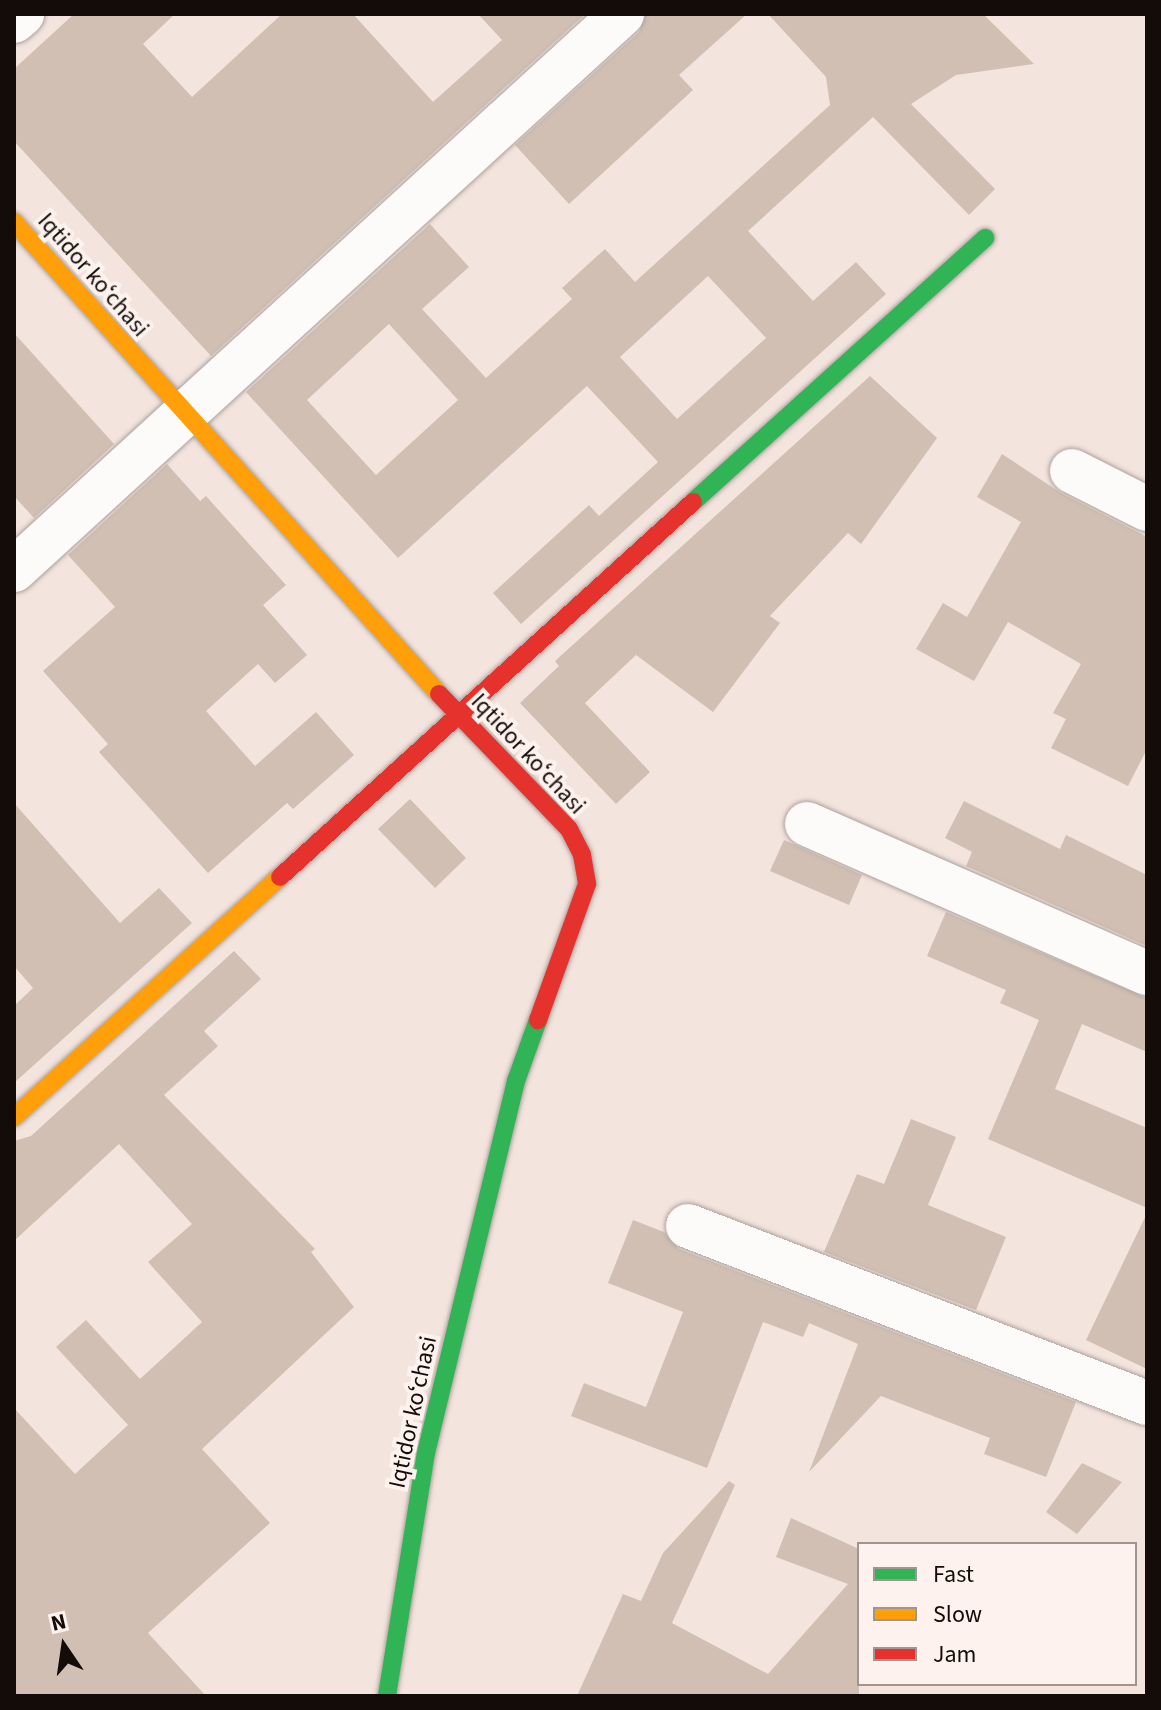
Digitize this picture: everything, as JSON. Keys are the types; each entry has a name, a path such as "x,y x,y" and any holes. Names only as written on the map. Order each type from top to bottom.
{"street":[{"path":"14,21 22,14"},
{"path":"14,570 622,14"},
{"name":"Iqtidor koʻchasi","path":"14,222 457,714 569,829 582,855 587,884 516,1081 426,1453 387,1696"},
{"path":"14,1117 985,238"},
{"path":"1072,471 1147,509"},
{"path":"807,824 1147,973"},
{"path":"688,1226 1147,1403"}],"building":[{"path":"74,14 175,14 143,44 192,97 282,14 353,14 433,102 502,40 478,14 585,14 211,356 14,141 14,69"},
{"path":"646,14 747,14 679,75 693,90 569,204 515,145 639,32"},
{"path":"768,14 983,14 1034,64 956,75 911,104 995,189 969,215 873,117 748,231 813,301 856,262 886,294 521,624 493,593 589,505 599,516 658,462 587,386 398,558 246,392 430,224 469,267 422,309 486,378 572,299 562,288 605,249 635,282 830,105 826,77","holes":["708,276 766,338 677,419 620,357","389,324 458,400 376,475 307,400"]},
{"path":"14,333 114,444 34,518 14,496"},
{"path":"870,376 937,438 861,544 848,533 770,616 780,623 713,712 636,655 585,703 650,772 616,804 520,703 559,666 555,661"},
{"path":"1002,454 1061,493 1147,537 1147,749 1128,786 1051,748 1066,719 1053,713 1081,664 1008,622 974,681 916,649 943,603 967,617 1021,522 977,497"},
{"path":"167,464 200,501 206,496 286,585 263,605 307,655 275,683 258,664 206,711 255,766 316,712 354,755 293,809 287,803 208,873 99,752 108,744 43,671 115,607 68,555"},
{"path":"410,799 466,858 435,888 378,829"},
{"path":"964,801 1060,849 1066,835 1147,875 1147,946 966,866 972,852 945,838"},
{"path":"14,803 120,923 159,888 192,923 14,1083 14,1006 33,988 14,966"},
{"path":"784,840 862,875 849,905 770,871"},
{"path":"946,912 1147,998 1147,1052 1082,1024 1055,1089 1147,1128 1147,1208 988,1139 1039,1020 1000,1003 1006,990 927,956"},
{"path":"234,951 261,979 204,1031 218,1046 164,1095 315,1249 311,1252 354,1307 202,1449 270,1523 148,1633 206,1696 14,1696 14,1408 75,1474 128,1425 56,1347 86,1320 140,1379 202,1322 148,1262 192,1224 119,1144 14,1241 14,1141 31,1136"},
{"path":"911,1119 956,1137 928,1205 1006,1237 976,1310 824,1252 857,1174 884,1184"},
{"path":"1147,1213 1147,1369 1086,1340"},
{"path":"633,1220 664,1232 679,1249 1076,1402 1046,1477 984,1454 990,1438 881,1396 809,1472 858,1344 809,1323 803,1337 763,1322 707,1468 571,1416 584,1383 646,1407 683,1312 608,1283"},
{"path":"1082,1463 1122,1482 1077,1534 1046,1512"},
{"path":"729,1481 735,1485 672,1623 768,1674 848,1584 776,1557 791,1518 857,1548 859,1696 577,1696 623,1594 641,1601 663,1553"}],"traffic: fast":[{"path":"693,502 985,238"},
{"path":"387,1696 426,1453 516,1081 538,1020"}],"traffic: slow":[{"path":"14,222 439,694"},
{"path":"14,1117 280,877"}],"traffic: jam":[{"path":"280,877 693,502"},
{"path":"439,694 569,829 582,855 587,884 538,1020"}]}
